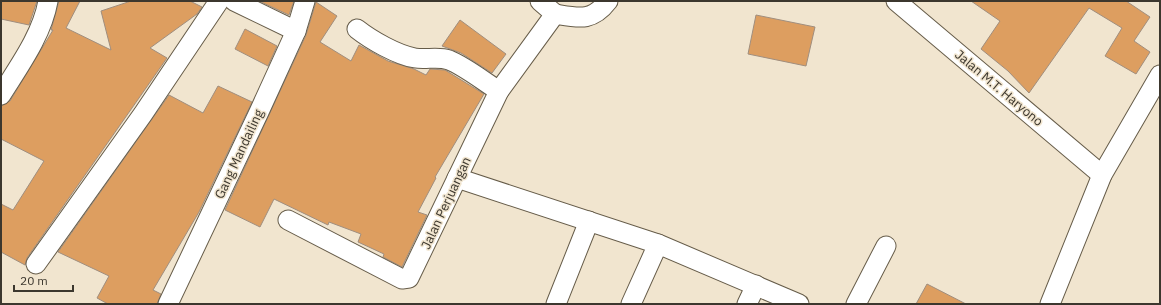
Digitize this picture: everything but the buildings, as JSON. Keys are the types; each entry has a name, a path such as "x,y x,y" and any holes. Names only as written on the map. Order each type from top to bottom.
{"street":[{"path":"1,95 33,41 44,16 48,1"},
{"path":"36,264 143,114 219,1"},
{"path":"234,1 296,30"},
{"name":"Gang Mandailing","path":"168,304 296,30 305,1"},
{"path":"540,1 555,14 582,18 589,17 602,9 608,1"},
{"name":"Jalan M.T. Haryono","path":"896,1 1102,175"},
{"name":"Jalan Perjuangan","path":"288,220 402,279 407,279 415,268 499,91 555,14"},
{"path":"357,29 373,40 414,58 447,59 499,91"},
{"path":"1050,304 1102,175 1160,75"},
{"path":"457,178 658,244 799,304"},
{"path":"556,304 589,222"},
{"path":"630,304 658,244"},
{"path":"856,304 886,246"},
{"path":"747,304 756,285"}]}
